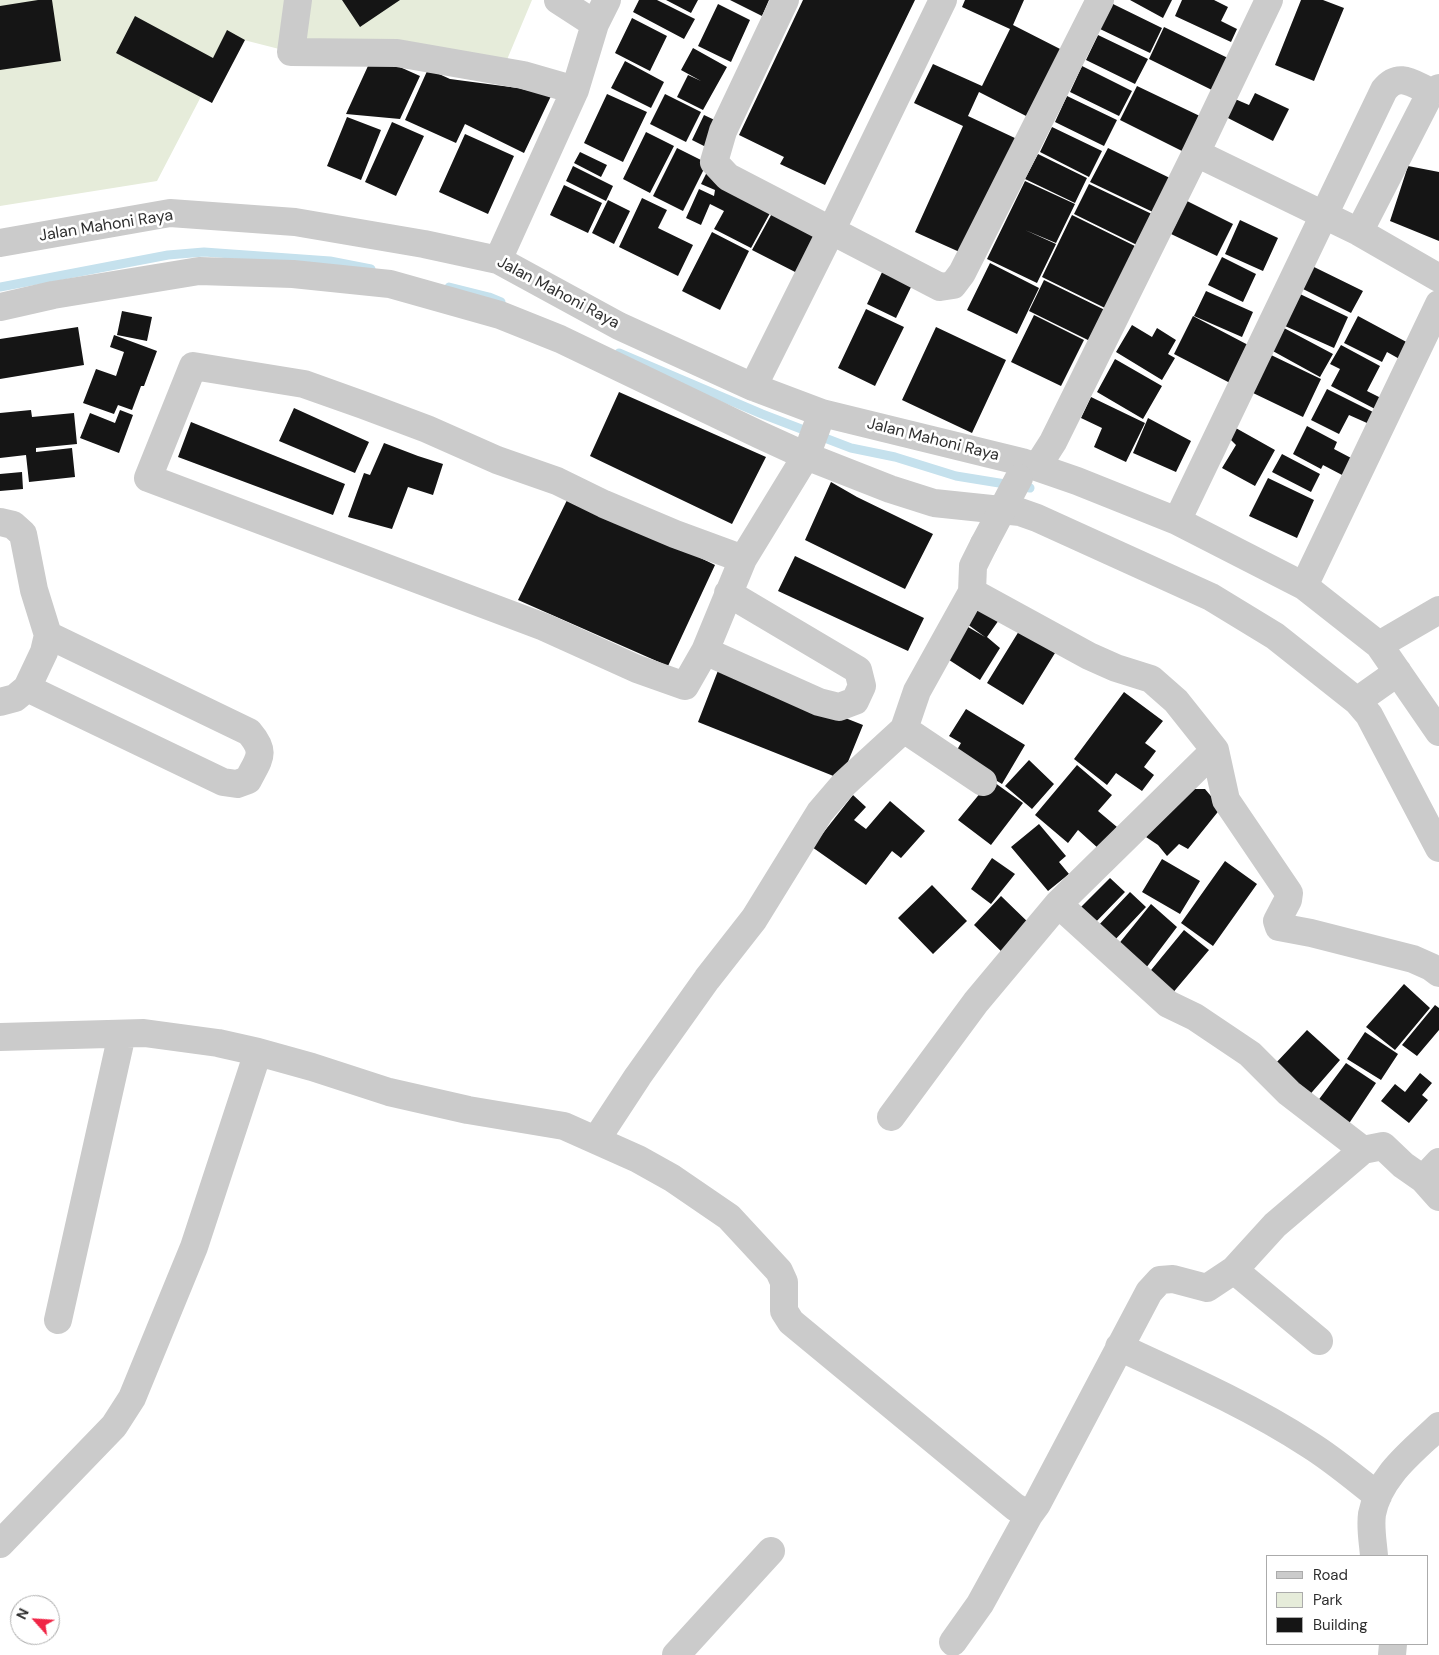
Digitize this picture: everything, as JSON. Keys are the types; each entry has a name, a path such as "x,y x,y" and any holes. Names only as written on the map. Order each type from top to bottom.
{"street":[{"path":"298,0 291,52 397,53 523,75 575,90"},
{"path":"558,0 595,24"},
{"path":"498,260 575,90 595,24 607,0"},
{"path":"786,0 723,131 714,162 728,177 940,287 953,285 962,273 1100,0"},
{"path":"753,387 943,0"},
{"path":"596,1140 613,1111 707,979 754,919 820,812 844,784 904,729 917,691 972,592 974,566 984,544 1026,469 1053,442 1196,153 1269,0"},
{"path":"1177,521 1384,90 1396,80 1404,80 1435,90 1359,232"},
{"path":"1196,153 1359,232 1439,278"},
{"name":"Jalan Mahoni Raya","path":"0,243 170,213 295,222 424,244 498,260 619,326 753,387 890,489 934,503 1020,512 1037,518 1211,597 1275,636 1357,701 1370,715 1439,848"},
{"name":"Jalan Mahoni Raya","path":"0,307 53,295 199,271 293,274 390,284 500,315 815,433 1026,469 1077,481 1177,521 1304,586 1379,645 1439,732"},
{"path":"1304,586 1439,304"},
{"path":"743,559 675,534 613,508 557,481 497,460 427,429 304,384 193,366 148,478 535,624 637,670 685,686 705,651 743,559 815,433"},
{"path":"0,522 13,526 22,534 34,590 48,635 44,652 27,688 15,698 0,702"},
{"path":"972,592 1089,656 1116,668 1151,679 1176,701 1215,750 1226,800 1290,893 1277,921 1279,927 1311,933 1413,959 1439,973"},
{"path":"705,651 819,702 839,708 855,701 862,686 858,670 728,593"},
{"path":"1379,645 1439,610"},
{"path":"27,688 223,782 237,784 248,780 261,756 259,744 249,732 48,635"},
{"path":"1357,701 1398,672"},
{"path":"904,729 984,782"},
{"path":"892,1117 976,1002 1058,904 1215,750"},
{"path":"1058,904 1168,1004 1195,1017 1250,1054 1289,1093 1363,1150"},
{"path":"0,1038 144,1033 218,1043 312,1066 389,1092 468,1110 564,1126 638,1159 672,1178 729,1217 779,1271 784,1282 784,1311 790,1322 1015,1507 1029,1514"},
{"path":"58,1320 122,1034"},
{"path":"0,1544 114,1426 132,1398 194,1247 258,1052"},
{"path":"953,1642 980,1604 1029,1514 1037,1504 1149,1292 1160,1280 1173,1279 1207,1288 1234,1270 1275,1225 1363,1150 1383,1146 1403,1165 1434,1179"},
{"path":"1234,1270 1319,1341"},
{"path":"1119,1347 1253,1412 1311,1446 1378,1496"},
{"path":"1374,1555 1371,1527 1378,1496 1389,1475 1439,1426"},
{"path":"676,1655 771,1550"}],"green space":[{"path":"0,0 532,0 506,62 291,52 232,37 157,181 0,206"}],"building":[{"path":"38,0 52,0 61,61 0,70 0,6"},
{"path":"342,0 400,0 360,27"},
{"path":"639,0 657,0 695,19 684,39 633,12"},
{"path":"666,0 698,0 691,13"},
{"path":"730,0 769,0 762,16"},
{"path":"803,0 915,0 825,185 780,164 784,157 739,135"},
{"path":"965,0 1024,0 1013,25 1066,52 1032,119 979,92 968,116 1017,139 964,254 915,232 963,126 914,103 933,64 982,86 1010,29 962,7"},
{"path":"1130,0 1172,0 1163,18"},
{"path":"1182,0 1214,0 1228,7 1221,21 1237,29 1231,42 1175,16"},
{"path":"1301,0 1323,0 1344,8 1314,81 1275,65"},
{"path":"718,4 750,20 731,62 698,46"},
{"path":"1113,4 1162,28 1150,53 1100,29"},
{"path":"135,16 213,58 227,30 245,40 212,103 116,53"},
{"path":"632,18 667,36 650,71 615,53"},
{"path":"1164,27 1232,60 1216,92 1149,59"},
{"path":"1098,35 1148,59 1135,84 1086,60"},
{"path":"693,48 727,67 703,110 677,97 688,75 701,81 681,70"},
{"path":"373,55 420,76 400,119 346,114"},
{"path":"625,61 664,82 651,108 611,88"},
{"path":"1082,66 1132,91 1119,116 1070,92"},
{"path":"428,69 450,79 518,88 551,96 524,153 465,124 456,143 405,120"},
{"path":"1137,86 1204,118 1186,153 1120,120"},
{"path":"1255,93 1289,109 1273,141 1226,117 1235,99 1249,105"},
{"path":"607,94 647,112 623,162 584,143"},
{"path":"665,94 701,112 686,142 650,124"},
{"path":"1067,96 1117,120 1104,146 1055,122"},
{"path":"704,115 721,123 708,148 692,140"},
{"path":"347,117 381,130 361,180 327,166"},
{"path":"392,122 424,136 396,196 365,182"},
{"path":"1052,127 1102,151 1089,177 1040,152"},
{"path":"646,132 674,146 650,193 623,179"},
{"path":"465,134 514,156 488,214 439,192"},
{"path":"677,148 707,163 683,211 653,196"},
{"path":"1108,148 1174,180 1157,214 1090,182"},
{"path":"580,152 607,165 601,177 574,163"},
{"path":"1038,154 1087,178 1075,203 1025,179"},
{"path":"573,166 613,186 606,201 566,181"},
{"path":"1408,166 1439,172 1439,241 1390,221"},
{"path":"709,168 775,204 751,248 714,229 724,211 710,204 701,225 686,218 699,189 714,196 715,190 701,184"},
{"path":"1025,181 1075,204 1056,243 1025,230 1056,244 1037,283 987,259"},
{"path":"1089,184 1156,216 1141,247 1074,214"},
{"path":"564,185 602,203 588,233 550,215"},
{"path":"642,198 667,210 658,228 693,245 678,276 619,247"},
{"path":"608,200 630,211 614,244 592,233"},
{"path":"1187,201 1233,224 1217,256 1171,234"},
{"path":"776,206 824,231 801,275 752,250"},
{"path":"1072,215 1139,248 1109,310 1042,277"},
{"path":"1240,220 1278,238 1263,271 1225,254"},
{"path":"712,232 749,251 720,310 682,291"},
{"path":"1222,257 1256,274 1243,302 1208,285"},
{"path":"990,263 1039,288 1017,334 967,310"},
{"path":"1312,266 1363,291 1351,313 1301,288"},
{"path":"884,268 913,283 896,318 867,304"},
{"path":"1044,280 1109,312 1094,343 1029,311"},
{"path":"1206,291 1253,312 1242,337 1194,316"},
{"path":"1300,294 1348,317 1334,348 1285,326"},
{"path":"866,309 904,327 875,386 838,368"},
{"path":"122,311 152,317 147,341 117,335"},
{"path":"1034,315 1084,340 1061,386 1011,362"},
{"path":"1193,316 1250,346 1230,383 1174,354"},
{"path":"1358,316 1412,345 1403,361 1387,352 1382,362 1344,343"},
{"path":"1132,325 1152,337 1157,328 1176,340 1168,354 1175,358 1162,380 1116,352"},
{"path":"78,327 84,365 0,379 0,339"},
{"path":"936,327 1006,360 972,433 902,400"},
{"path":"1284,328 1333,354 1320,377 1271,350"},
{"path":"114,335 157,351 144,386 141,386 132,410 118,405 114,414 83,403 96,369 116,376 124,352 110,347"},
{"path":"1341,345 1380,366 1367,391 1381,398 1375,409 1331,386 1340,369 1330,364"},
{"path":"1269,354 1321,379 1303,417 1251,392"},
{"path":"1115,359 1162,386 1143,419 1097,392"},
{"path":"1327,389 1373,412 1367,423 1349,415 1339,434 1311,420"},
{"path":"619,392 766,457 732,524 590,456"},
{"path":"1091,397 1145,423 1126,462 1094,447 1102,428 1081,418"},
{"path":"294,408 369,442 355,473 279,441"},
{"path":"31,410 32,417 74,413 77,444 36,448 36,452 72,448 75,477 29,482 26,455 0,458 0,413"},
{"path":"120,410 133,415 119,453 80,438 90,413 115,423"},
{"path":"1148,418 1191,441 1176,472 1133,453"},
{"path":"191,422 345,484 333,515 178,457"},
{"path":"1307,426 1337,442 1334,449 1353,459 1344,476 1323,465 1321,469 1293,454"},
{"path":"1234,427 1275,450 1255,486 1222,468 1236,445 1228,437"},
{"path":"384,443 443,464 433,495 408,487 392,529 348,517 364,473 370,475"},
{"path":"1282,454 1320,474 1311,492 1272,472"},
{"path":"22,472 23,489 0,491 0,474"},
{"path":"1268,478 1314,500 1297,538 1249,516"},
{"path":"831,482 857,497 933,534 905,589 805,540"},
{"path":"570,494 715,565 668,666 518,600"},
{"path":"795,556 924,618 908,651 778,591"},
{"path":"977,601 1001,617 987,637 1000,648 980,680 943,656 963,624 985,637 963,621"},
{"path":"1019,631 1055,653 1023,705 987,683"},
{"path":"719,668 863,725 841,779 698,722"},
{"path":"1124,692 1163,721 1145,743 1156,751 1144,767 1154,775 1142,791 1116,773 1107,785 1074,759"},
{"path":"966,709 1025,745 1002,784 954,755 961,743 949,736"},
{"path":"1029,760 1054,784 1032,809 1005,786"},
{"path":"1077,765 1112,795 1098,811 1117,827 1099,849 1078,830 1068,843 1035,815"},
{"path":"991,780 1023,803 991,845 958,820"},
{"path":"1176,789 1205,789 1221,808 1188,849 1179,844 1167,856 1158,845 1146,837"},
{"path":"853,795 866,807 854,820 866,829 890,801 925,831 901,858 892,851 866,885 812,847"},
{"path":"1039,824 1066,856 1059,862 1069,874 1048,891 1011,847"},
{"path":"992,858 1015,874 991,904 971,889"},
{"path":"1162,859 1200,881 1180,914 1142,892"},
{"path":"1225,861 1257,884 1213,946 1181,923"},
{"path":"1110,878 1125,892 1091,927 1076,912"},
{"path":"932,885 967,921 933,954 898,918"},
{"path":"1130,892 1146,907 1112,943 1096,928"},
{"path":"1001,896 1032,926 1005,955 974,925"},
{"path":"1151,904 1177,927 1146,968 1117,946"},
{"path":"1184,930 1209,950 1171,995 1147,975"},
{"path":"1404,984 1430,1008 1395,1050 1366,1027"},
{"path":"1435,1005 1439,1008 1439,1030 1417,1056 1402,1045"},
{"path":"1307,1030 1340,1060 1306,1099 1274,1065"},
{"path":"1365,1032 1398,1054 1381,1080 1347,1059"},
{"path":"1346,1063 1376,1083 1348,1125 1317,1102"},
{"path":"1420,1073 1432,1083 1422,1095 1428,1100 1409,1123 1381,1101 1395,1084 1405,1092"}],"waterway":[{"path":"0,287 168,255 204,252 330,261 371,269"},
{"path":"449,287 501,302"},
{"path":"619,353 762,414 851,448 895,457 956,476 1030,488"}]}
